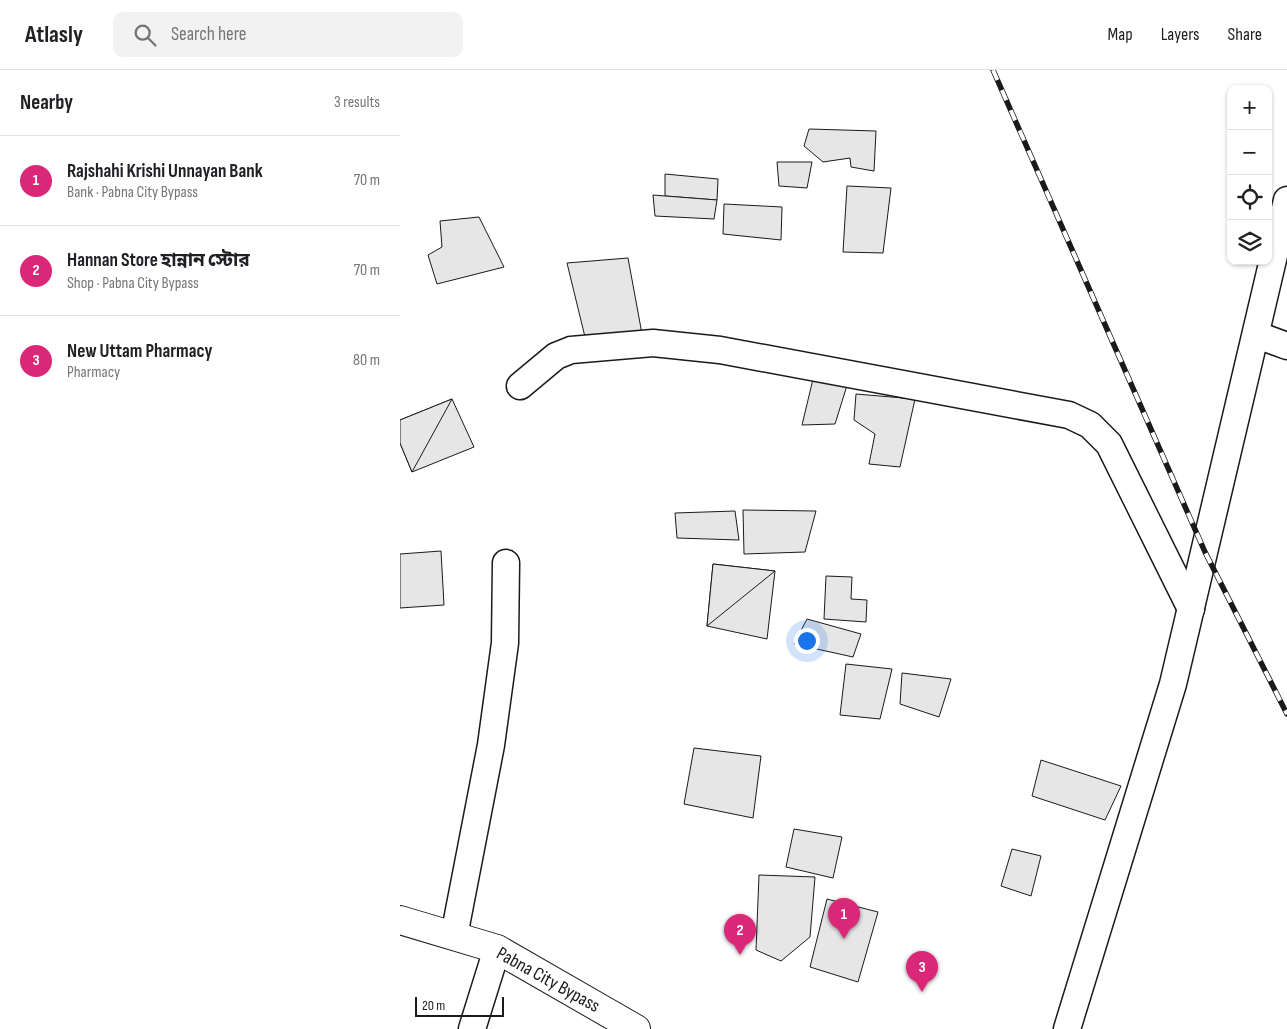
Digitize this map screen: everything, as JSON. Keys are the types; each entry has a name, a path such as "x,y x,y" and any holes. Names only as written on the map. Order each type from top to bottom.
{"highway":[{"name":"Pabna City Bypass","path":"400,920 497,949 636,1029"}],"street":[{"path":"1068,1029 1173,684 1257,335 1287,200"},
{"path":"1257,335 1287,346"},
{"path":"520,386 556,356 571,350 653,343 740,354 1068,415 1090,425 1109,444 1192,609"},
{"path":"454,936 491,744 505,643 506,563"},
{"path":"472,1029 497,949"}],"building":[{"path":"809,129 876,131 874,171 851,167 850,158 823,162 804,146"},
{"path":"777,162 812,162 807,188 779,186"},
{"path":"665,174 718,179 717,200 665,196"},
{"path":"847,186 891,188 883,253 843,252"},
{"path":"653,195 717,200 714,219 655,216"},
{"path":"724,204 782,207 781,240 723,234"},
{"path":"479,217 504,267 437,284 428,255 442,247 440,221"},
{"path":"628,258 642,334 585,337 567,263"},
{"path":"813,379 849,379 835,424 802,425"},
{"path":"856,394 915,399 900,467 869,464 875,434 854,420"},
{"path":"452,399 474,447 412,472 400,443 400,420"},
{"path":"452,399 412,472 400,443 400,420"},
{"path":"743,510 816,511 805,552 744,554"},
{"path":"735,511 739,540 677,538 675,513"},
{"path":"441,551 444,605 400,608 400,554"},
{"path":"713,564 775,571 767,639 707,626"},
{"path":"713,564 775,571 707,626"},
{"path":"826,576 852,577 851,599 867,600 866,622 824,619"},
{"path":"807,619 861,634 853,657 794,644"},
{"path":"846,664 892,669 880,719 840,715"},
{"path":"902,673 951,679 939,717 900,704"},
{"path":"694,748 761,756 753,818 684,804"},
{"path":"1041,760 1121,786 1105,820 1032,796"},
{"path":"794,829 842,837 833,878 786,867"},
{"path":"1012,849 1041,856 1031,896 1001,886"},
{"path":"759,875 815,877 810,937 781,961 756,950"},
{"path":"827,899 878,912 858,982 810,967"}],"railway":[{"path":"993,70 1205,552 1287,714"}],"place":[{"name":"Rajshahi Krishi Unnayan Bank","path":"844,939"},
{"name":"Hannan Store হান্নান স্টোর","path":"740,955"},
{"name":"New Uttam Pharmacy","path":"922,992"}]}
